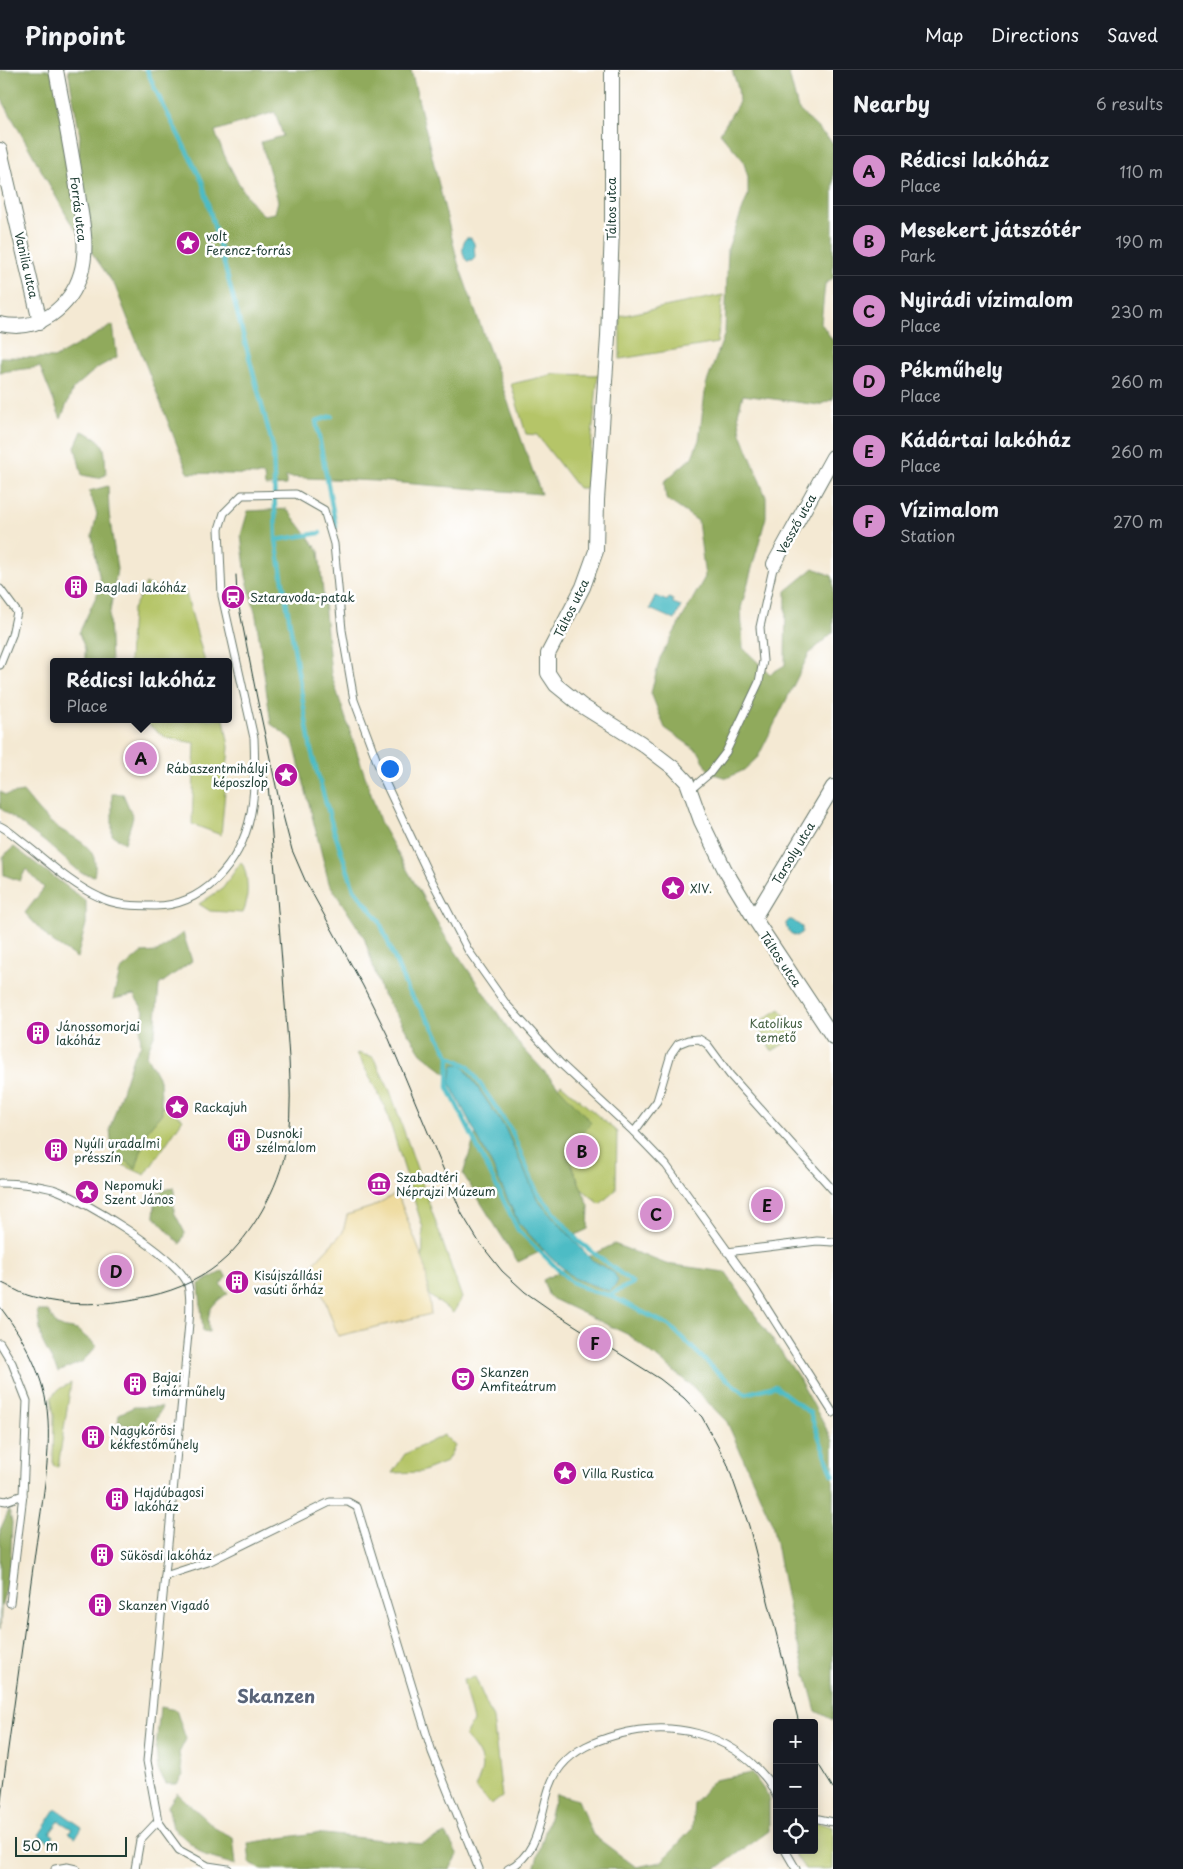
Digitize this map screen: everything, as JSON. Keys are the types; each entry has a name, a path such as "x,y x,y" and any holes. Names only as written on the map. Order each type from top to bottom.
{"street":[{"name":"Forrás utca","path":"0,324 20,326 40,322 59,308 71,295 81,273 84,250 77,184 56,70"},
{"name":"Táltos utca","path":"612,70 612,229 596,550 583,587 548,654 548,673 556,686 582,706 641,743 675,769 687,782 702,821 725,870 754,918 833,1037"},
{"name":"Vanilia utca","path":"0,150 40,322"},
{"name":"Vessző utca","path":"774,564 833,457"},
{"name":"Tarsoly utca","path":"754,918 833,787"}],"lane":[{"path":"0,826 79,887 101,898 131,906 166,906 187,900 206,889 228,867 244,841 251,818 255,783 254,738 222,596 219,529 224,513 242,495 296,494 324,510 334,544 342,630 354,700 384,780 429,875 468,950 506,1004 560,1063 634,1132 666,1165 754,1288 833,1413"},
{"path":"690,790 710,772 726,752 759,682 764,661 760,627 774,564"},
{"path":"0,589 17,612 12,635 0,664"},
{"path":"634,1132 657,1101 671,1054 678,1044 688,1040 699,1039 707,1044 730,1075 833,1190"},
{"path":"0,1183 52,1189 79,1200 154,1248 181,1273 188,1284 190,1304 147,1761 158,1821 179,1850 208,1866 228,1869"},
{"path":"727,1252 817,1241 833,1242"},
{"path":"0,1343 12,1363 27,1401 23,1495 10,1603"},
{"path":"0,1500 6,1501 23,1495"},
{"path":"165,1576 208,1562 330,1502 348,1502 357,1507 432,1752 479,1869"},
{"path":"508,1869 525,1855 537,1838 548,1790 560,1766 585,1745 615,1736 634,1731 659,1729 702,1734 739,1752 766,1778 773,1790"},
{"path":"818,1819 833,1822"},
{"path":"134,1869 140,1840 158,1821"},
{"path":"787,1854 796,1869"},
{"path":"55,1869 67,1867 76,1869"}],"green space":[{"path":"0,70 56,70 77,181 80,136 68,70 411,70 458,263 541,494 376,481 286,477 286,485 265,486 264,475 188,473 115,286 69,220 0,96","holes":["275,112 283,136 261,142 278,201 275,213 264,215 249,199 242,188 223,152 215,131"]},
{"path":"732,70 788,70 798,109 833,143 833,278 825,284 821,323 833,341 833,399 819,405 743,395 738,413 741,433 766,497 766,517 741,608 743,648 770,674 785,665 786,591 814,568 832,576 833,632 809,654 758,757 744,770 727,778 710,773 699,752 665,728 651,693 660,658 705,577 698,521 666,499 664,482 692,457 699,440 706,385 725,333 728,248 748,195 748,177 743,160 720,133 739,102 738,88"},
{"path":"723,295 717,343 620,359 620,316"},
{"path":"113,325 117,357 97,368 73,389 61,419 40,367 0,372 0,357 54,358"},
{"path":"555,374 598,375 587,488 578,488 537,435 526,434 511,384"},
{"path":"82,431 101,443 105,452 106,475 98,478 82,475 75,447"},
{"path":"108,486 109,513 117,569 109,618 111,658 85,658 85,649 79,633 101,586 92,536 97,514 89,491"},
{"path":"287,509 319,551 331,674 381,824 445,936 518,1043 591,1122 567,1154 589,1206 588,1229 518,1262 463,1174 480,1121 461,1085 421,1053 381,991 364,937 329,883 293,740 271,724 256,616 246,576 241,535 248,511"},
{"path":"146,584 168,592 185,590 204,658 129,658 132,611"},
{"path":"146,723 225,723 229,747 221,835 192,824 195,743 166,738"},
{"path":"0,791 5,795 23,792 38,811 49,821 89,848 95,865 94,876 81,873 45,842 0,808"},
{"path":"112,794 123,794 133,817 125,843 112,835"},
{"path":"14,847 86,901 86,924 77,958 51,941 25,913 44,888 26,869 20,881 4,875 3,856"},
{"path":"241,862 246,873 247,887 243,913 210,911 199,904 223,888"},
{"path":"183,933 192,961 159,985 155,1033 146,1055 160,1081 162,1113 147,1131 136,1168 112,1153 110,1128 133,1057 141,1045 140,1032 144,1011 134,995 113,999 120,971 141,953 157,952"},
{"name":"Katolikus temető","path":"780,1009 797,1036 772,1051 756,1024"},
{"path":"357,1053 373,1057 390,1091 462,1298 453,1313 422,1290 423,1228 385,1107"},
{"path":"561,1084 617,1132 616,1190 600,1204 560,1171 526,1118"},
{"path":"163,1106 183,1119 145,1175 121,1164 137,1123"},
{"path":"174,1187 174,1212 185,1233 180,1244 154,1216 156,1193"},
{"path":"614,1244 666,1264 725,1272 797,1375 833,1441 833,1720 816,1711 790,1616 772,1523 727,1422 693,1387 629,1335 549,1297 543,1280"},
{"path":"223,1271 227,1278 220,1284 228,1293 217,1301 209,1313 209,1332 203,1331 199,1284"},
{"path":"37,1311 48,1311 57,1326 77,1330 97,1346 82,1362 58,1372 42,1341"},
{"path":"71,1383 58,1467 53,1465 54,1415 51,1398 59,1389"},
{"path":"134,1407 162,1407 155,1422 137,1429 118,1422 119,1414"},
{"path":"444,1435 455,1446 446,1462 421,1472 392,1473 405,1454"},
{"path":"9,1510 12,1522 10,1574 1,1607 0,1630 0,1530"},
{"path":"475,1677 493,1719 502,1797 491,1805 475,1787 481,1772 481,1760 475,1748 465,1736 473,1721 463,1680"},
{"path":"160,1707 176,1710 186,1739 179,1753 183,1775 177,1784 166,1784 158,1770 156,1749"},
{"path":"752,1773 769,1797 769,1831 716,1869 534,1869 556,1794 578,1800 593,1835 636,1867 661,1862 692,1829 694,1803 714,1780"},
{"path":"177,1793 218,1830 233,1837 236,1865 205,1856 173,1828 168,1806"},
{"path":"818,1823 833,1827 833,1869 805,1869 795,1854 818,1854"},
{"path":"314,1833 421,1844 446,1834 458,1855 450,1869 261,1869 250,1864 248,1843"}],"sand":[{"path":"397,1193 425,1265 431,1314 338,1336 312,1265 343,1232 347,1215 372,1207"}],"water":[{"path":"466,238 471,238 474,243 475,258 472,261 467,261 463,253 463,244"},
{"path":"655,596 667,601 669,598 673,600 673,603 681,606 675,620 650,609"},
{"path":"789,920 802,927 802,933 797,936 789,932 786,923"},
{"path":"454,1064 463,1066 505,1128 538,1201 592,1260 614,1273 618,1280 609,1291 574,1278 549,1256 518,1222 493,1167 450,1084"},
{"path":"56,1809 82,1827 76,1837 69,1833 72,1829 59,1821 50,1833 54,1836 50,1842 39,1835"}],"waterway":[{"name":"Sztaravoda-patak","path":"147,70 202,181 273,447 276,540 311,750 333,828 354,889 379,920 407,989 432,1025 449,1056 468,1066 511,1130 537,1192 578,1241 633,1283 609,1295 670,1326 715,1370 745,1394 775,1386 810,1413 833,1475"},
{"path":"332,416 316,421 336,527"},
{"path":"276,540 320,533"},
{"path":"449,1056 448,1087 518,1230 570,1281 591,1291 609,1295"}],"tram line":[{"path":"236,575 237,597 257,698 292,850 305,880 387,1034 462,1214 479,1242 502,1271 525,1292 660,1379 684,1398 702,1417 727,1463 749,1526 798,1719"},
{"path":"0,1282 27,1295 58,1302 104,1303 135,1299 160,1293 191,1282 210,1271 238,1245 258,1218 280,1171 285,1154 290,1118 290,1077 267,771"},
{"path":"0,1307 29,1352 43,1389 48,1420 43,1501 0,1807"},
{"path":"818,1764 833,1788"}],"place":[{"name":"volt Ferencz-forrás","path":"188,243"},
{"name":"Bagladi lakóház","path":"76,587"},
{"name":"Sztaravoda-patak","path":"233,597"},
{"name":"Rédicsi lakóház","path":"141,758"},
{"name":"Rábaszentmihályi képoszlop","path":"286,775"},
{"name":"XIV.","path":"673,888"},
{"name":"Jánossomorjai lakóház","path":"38,1033"},
{"name":"Rackajuh","path":"177,1107"},
{"name":"Dusnoki szélmalom","path":"239,1140"},
{"name":"Nyúli uradalmi présszín","path":"56,1150"},
{"name":"Mesekert játszótér","path":"582,1151"},
{"name":"Szabadtéri Néprajzi Múzeum","path":"379,1184"},
{"name":"Nepomuki Szent János","path":"87,1192"},
{"name":"Kádártai lakóház","path":"767,1205"},
{"name":"Nyirádi vízimalom","path":"656,1214"},
{"name":"Pékműhely","path":"116,1271"},
{"name":"Kisújszállási vasúti őrház","path":"237,1282"},
{"name":"Vízimalom","path":"595,1343"},
{"name":"Skanzen Amfiteátrum","path":"463,1379"},
{"name":"Bajai tímárműhely","path":"135,1384"},
{"name":"Nagykőrösi kékfestőműhely","path":"93,1437"},
{"name":"Villa Rustica","path":"565,1473"},
{"name":"Hajdúbagosi lakóház","path":"117,1499"},
{"name":"Sükösdi lakóház","path":"102,1555"},
{"name":"Skanzen Vigadó","path":"100,1605"}],"district":[{"name":"Skanzen","path":"276,1695"}]}
